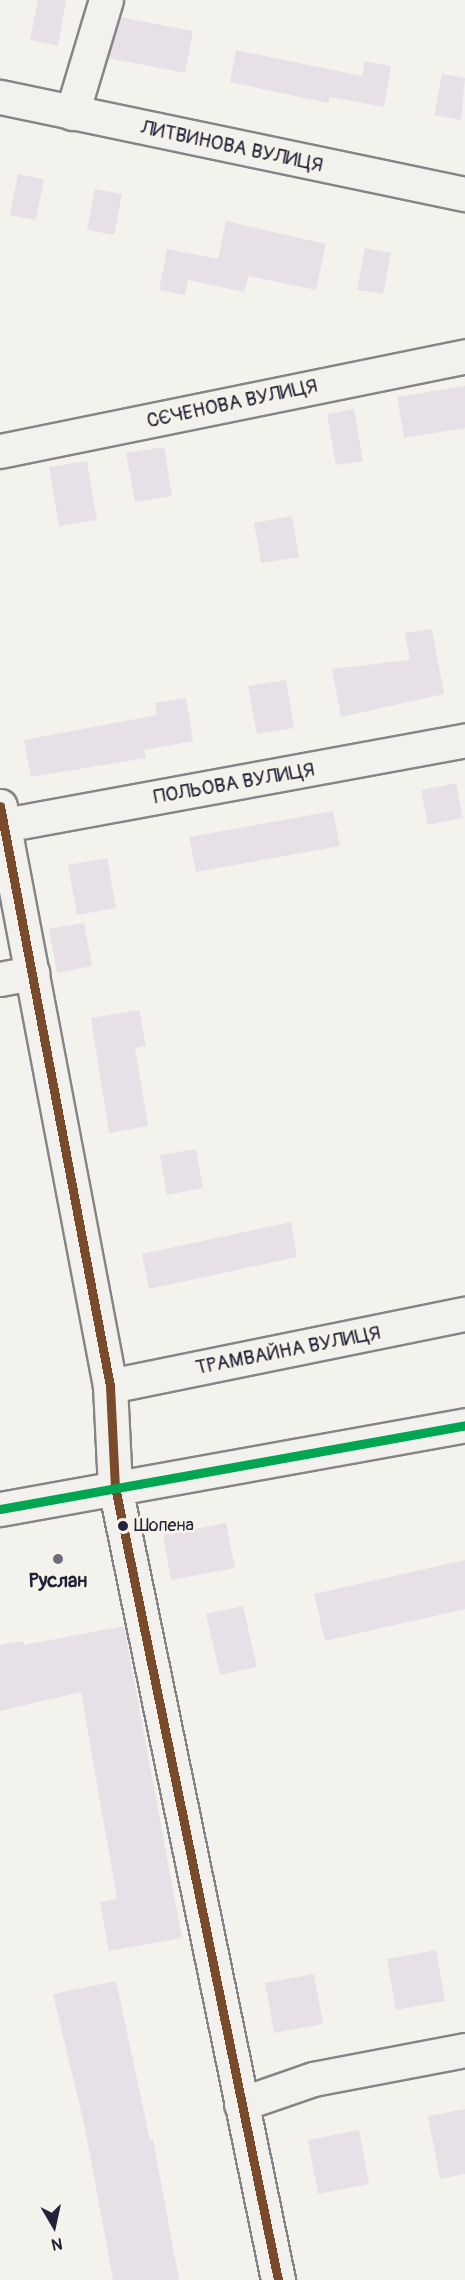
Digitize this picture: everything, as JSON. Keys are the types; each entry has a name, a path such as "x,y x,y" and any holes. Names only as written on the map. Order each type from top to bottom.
{"street":[{"path":"72,113 106,0"},
{"name":"ЛИТВИНОВА ВУЛИЦЯ","path":"0,97 465,194"},
{"name":"СЄЧЕНОВА ВУЛИЦЯ","path":"0,451 465,356"},
{"name":"ПОЛЬОВА ВУЛИЦЯ","path":"2,815 465,740"},
{"path":"2,815 110,1386 115,1487 278,2280"},
{"path":"0,979 32,973"},
{"name":"ТРАМВАЙНА ВУЛИЦЯ","path":"110,1386 465,1314"},
{"path":"0,1509 465,1425"},
{"path":"241,2104 313,2079 465,2050"}],"building":[{"path":"38,0 66,0 58,46 30,40"},
{"path":"120,17 193,31 185,73 108,58"},
{"path":"236,50 362,76 365,61 391,66 384,107 330,97 328,103 230,82"},
{"path":"442,74 465,78 461,120 434,115"},
{"path":"18,174 44,179 36,220 10,215"},
{"path":"95,189 122,194 114,235 87,230"},
{"path":"226,221 326,244 316,290 248,276 244,292 188,280 185,295 159,290 167,249 218,259"},
{"path":"365,248 391,253 383,294 357,290"},
{"path":"465,386 465,428 404,438 397,397"},
{"path":"354,409 363,461 336,465 327,414"},
{"path":"164,447 172,496 135,502 126,453"},
{"path":"87,461 97,520 59,526 49,467"},
{"path":"292,516 299,557 261,563 254,523"},
{"path":"432,629 444,694 341,717 332,669 410,660 405,633"},
{"path":"286,680 294,728 257,734 248,686"},
{"path":"186,698 193,741 144,750 146,758 31,777 24,740 157,715 155,703"},
{"path":"456,783 463,818 428,825 421,790"},
{"path":"333,811 340,846 196,872 189,837"},
{"path":"107,858 116,908 77,915 68,865"},
{"path":"84,923 92,966 57,973 49,929"},
{"path":"139,1010 146,1046 135,1048 148,1126 109,1133 91,1018"},
{"path":"196,1149 203,1188 167,1195 160,1155"},
{"path":"291,1222 297,1257 149,1289 142,1254"},
{"path":"226,1523 235,1568 171,1580 163,1535"},
{"path":"465,1560 465,1609 325,1641 314,1594"},
{"path":"243,1606 257,1667 220,1675 206,1614"},
{"path":"124,1626 182,1938 109,1951 100,1902 117,1899 81,1692 0,1711 0,1645 23,1641 24,1645"},
{"path":"436,1950 445,2001 396,2010 387,1959"},
{"path":"314,1974 323,2024 274,2033 265,1983"},
{"path":"116,1981 150,2140 153,2139 179,2280 113,2280 85,2128 53,1994"},
{"path":"465,2109 465,2174 440,2179 428,2116"},
{"path":"359,2130 369,2184 318,2194 308,2140"}],"transit line":[{"path":"0,806 110,1386 115,1487 278,2280"},
{"path":"0,1509 465,1425"}],"place":[{"name":"Шопена","path":"123,1526"},
{"name":"Руслан","path":"58,1559"}]}
